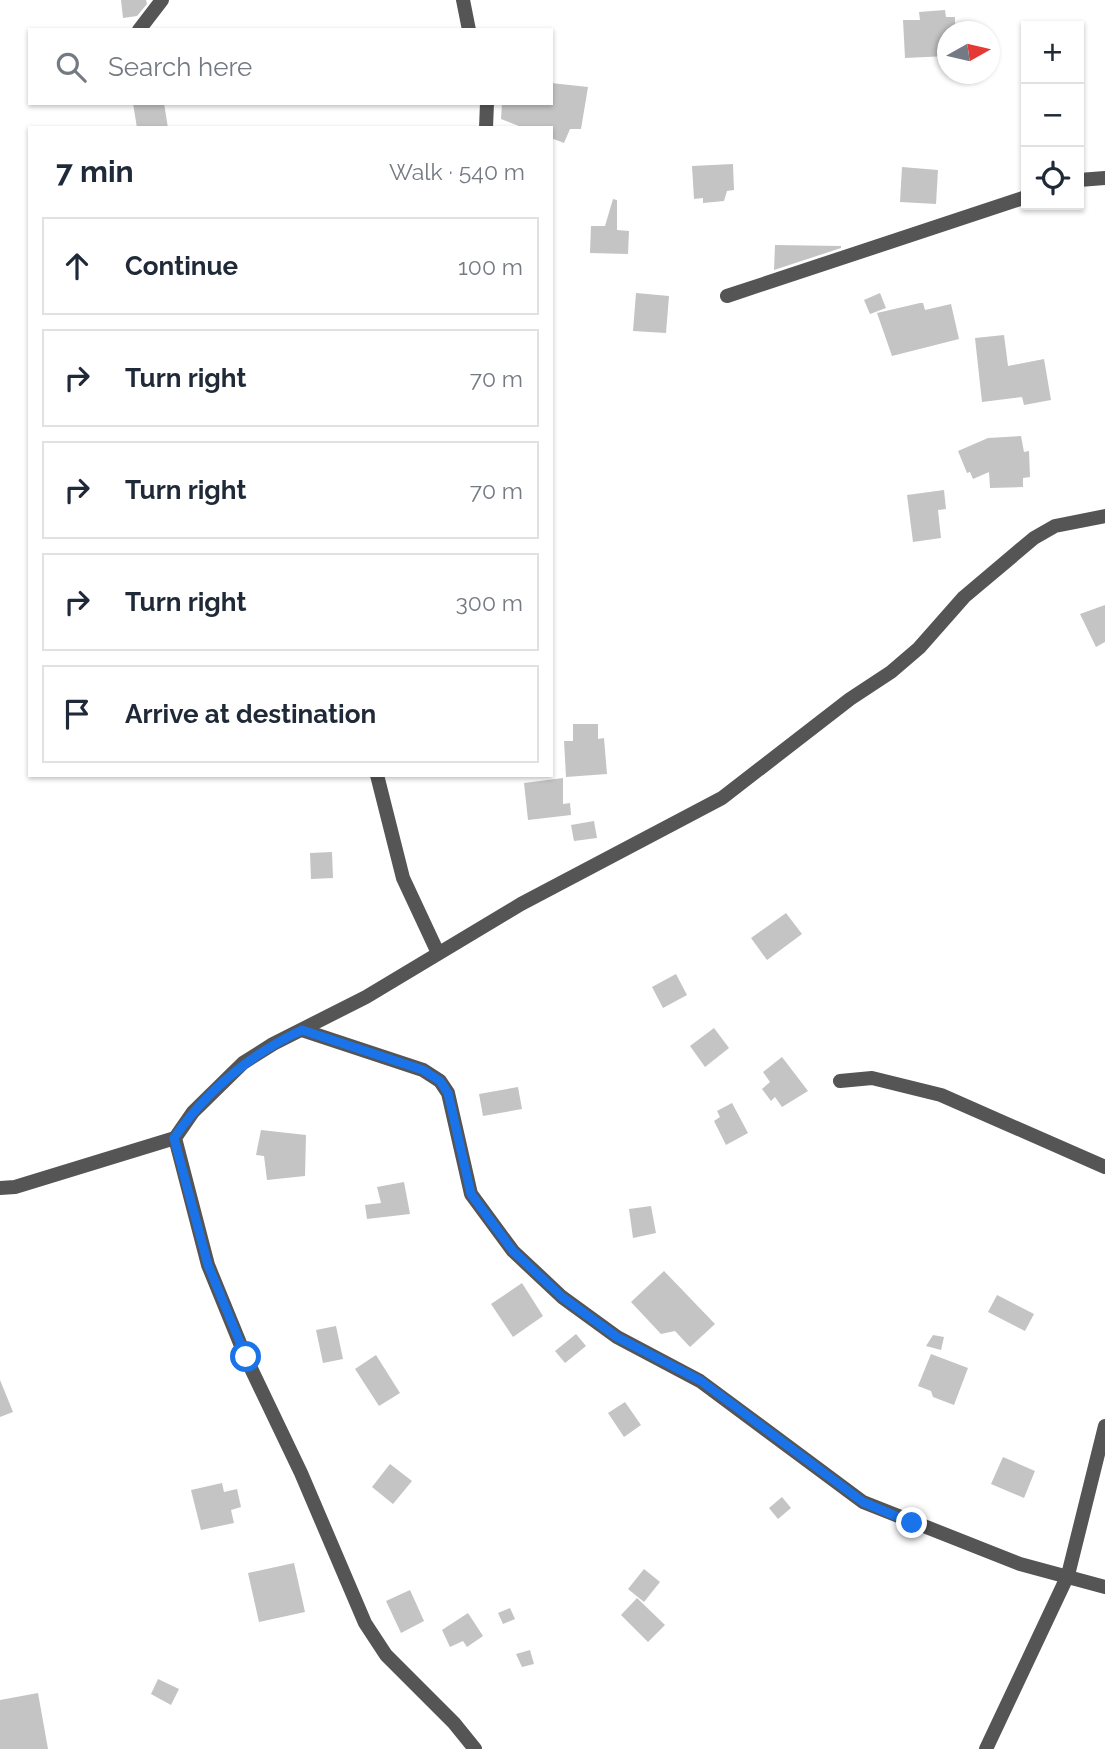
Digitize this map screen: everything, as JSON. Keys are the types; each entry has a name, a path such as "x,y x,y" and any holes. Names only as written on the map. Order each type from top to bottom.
{"street":[{"path":"141,28 162,0"},
{"path":"463,0 469,28"},
{"path":"486,126 487,105"},
{"path":"1084,180 1105,178"},
{"path":"727,296 1021,199"},
{"path":"0,1188 15,1187 174,1138 193,1112 243,1063 366,997 593,864 722,799 850,699 891,672 919,648 964,597 1034,538 1055,526 1105,516"},
{"path":"377,777 403,878 438,953"},
{"path":"302,1030 423,1070 440,1081 448,1093 453,1111 471,1194 485,1217 513,1251 562,1297 617,1337 701,1381 863,1502 995,1555 1105,1587"},
{"path":"840,1081 873,1078 941,1095 1105,1167"},
{"path":"174,1138 208,1265 246,1357 302,1473 365,1623 386,1655 454,1723 475,1749"},
{"path":"986,1749 1068,1575 1105,1426"}],"building":[{"path":"121,0 146,0 147,4 137,16 123,18"},
{"path":"945,10 946,17 955,17 955,21 937,21 937,57 905,58 903,20 920,20 919,12"},
{"path":"553,83 588,87 581,129 570,129 564,143 553,139 553,126 519,126 501,119 502,105 553,105"},
{"path":"133,105 164,105 168,126 137,126"},
{"path":"733,164 734,190 727,191 724,201 703,203 703,198 694,199 692,166"},
{"path":"902,167 938,170 936,204 900,202"},
{"path":"613,199 617,200 617,230 629,231 628,254 590,253 591,226 605,226"},
{"path":"775,245 841,246 841,248 774,270"},
{"path":"636,293 669,296 666,333 633,331"},
{"path":"880,293 886,308 870,314 864,300"},
{"path":"923,303 925,310 951,304 959,339 892,356 877,313"},
{"path":"1004,335 1008,366 1044,359 1051,400 1024,405 1022,397 982,402 975,338"},
{"path":"1021,436 1024,452 1029,451 1030,477 1023,478 1023,487 990,488 989,472 973,479 970,472 967,473 958,451 988,438"},
{"path":"944,490 946,509 938,510 941,538 913,542 907,495"},
{"path":"1105,605 1105,642 1096,647 1080,614"},
{"path":"573,724 598,724 598,739 604,738 607,774 566,777 564,741 573,741"},
{"path":"563,778 563,804 570,803 571,815 528,820 524,783"},
{"path":"594,821 597,838 574,841 571,825"},
{"path":"332,852 333,878 311,879 310,853"},
{"path":"786,913 802,934 767,960 751,938"},
{"path":"676,974 687,995 663,1008 652,987"},
{"path":"714,1028 729,1048 705,1067 690,1046"},
{"path":"782,1057 808,1091 782,1107 775,1097 771,1101 762,1089 770,1082 763,1072"},
{"path":"518,1087 522,1109 483,1116 479,1094"},
{"path":"732,1103 748,1133 726,1145 714,1121 720,1117 717,1111"},
{"path":"261,1130 306,1135 305,1176 267,1180 264,1156 256,1155"},
{"path":"404,1182 410,1214 367,1219 365,1205 381,1203 377,1187"},
{"path":"651,1206 656,1233 633,1238 629,1209"},
{"path":"664,1271 715,1324 690,1347 675,1331 661,1334 631,1302"},
{"path":"522,1283 543,1316 513,1337 491,1304"},
{"path":"997,1295 1034,1314 1025,1331 988,1312"},
{"path":"336,1326 343,1359 323,1363 316,1330"},
{"path":"576,1334 586,1346 565,1363 555,1351"},
{"path":"933,1335 944,1337 941,1350 926,1346"},
{"path":"931,1354 968,1368 954,1405 933,1397 931,1391 918,1386"},
{"path":"376,1355 400,1393 379,1406 355,1369"},
{"path":"0,1380 13,1412 0,1417"},
{"path":"625,1402 641,1425 624,1437 608,1413"},
{"path":"1003,1457 1035,1471 1024,1498 991,1484"},
{"path":"390,1464 412,1481 393,1504 372,1487"},
{"path":"222,1483 224,1492 237,1489 241,1507 231,1510 234,1523 201,1530 191,1490"},
{"path":"782,1497 791,1508 778,1519 769,1508"},
{"path":"294,1563 305,1612 259,1622 248,1573"},
{"path":"644,1569 660,1582 644,1602 628,1589"},
{"path":"410,1590 424,1621 401,1633 386,1601"},
{"path":"637,1598 665,1625 648,1642 621,1615"},
{"path":"510,1608 515,1619 503,1624 498,1613"},
{"path":"468,1613 483,1636 467,1647 463,1641 450,1647 442,1630"},
{"path":"530,1650 534,1664 522,1667 516,1654"},
{"path":"158,1679 179,1689 171,1705 151,1694"},
{"path":"38,1693 48,1749 0,1749 0,1700"}],"route":[{"path":"246,1357 208,1265 174,1138 193,1112 243,1063 302,1030 345,1042 423,1070 440,1081 448,1093 453,1111 462,1164 471,1194 485,1217 513,1251 562,1297 617,1337 701,1381 863,1502 912,1523"}]}
